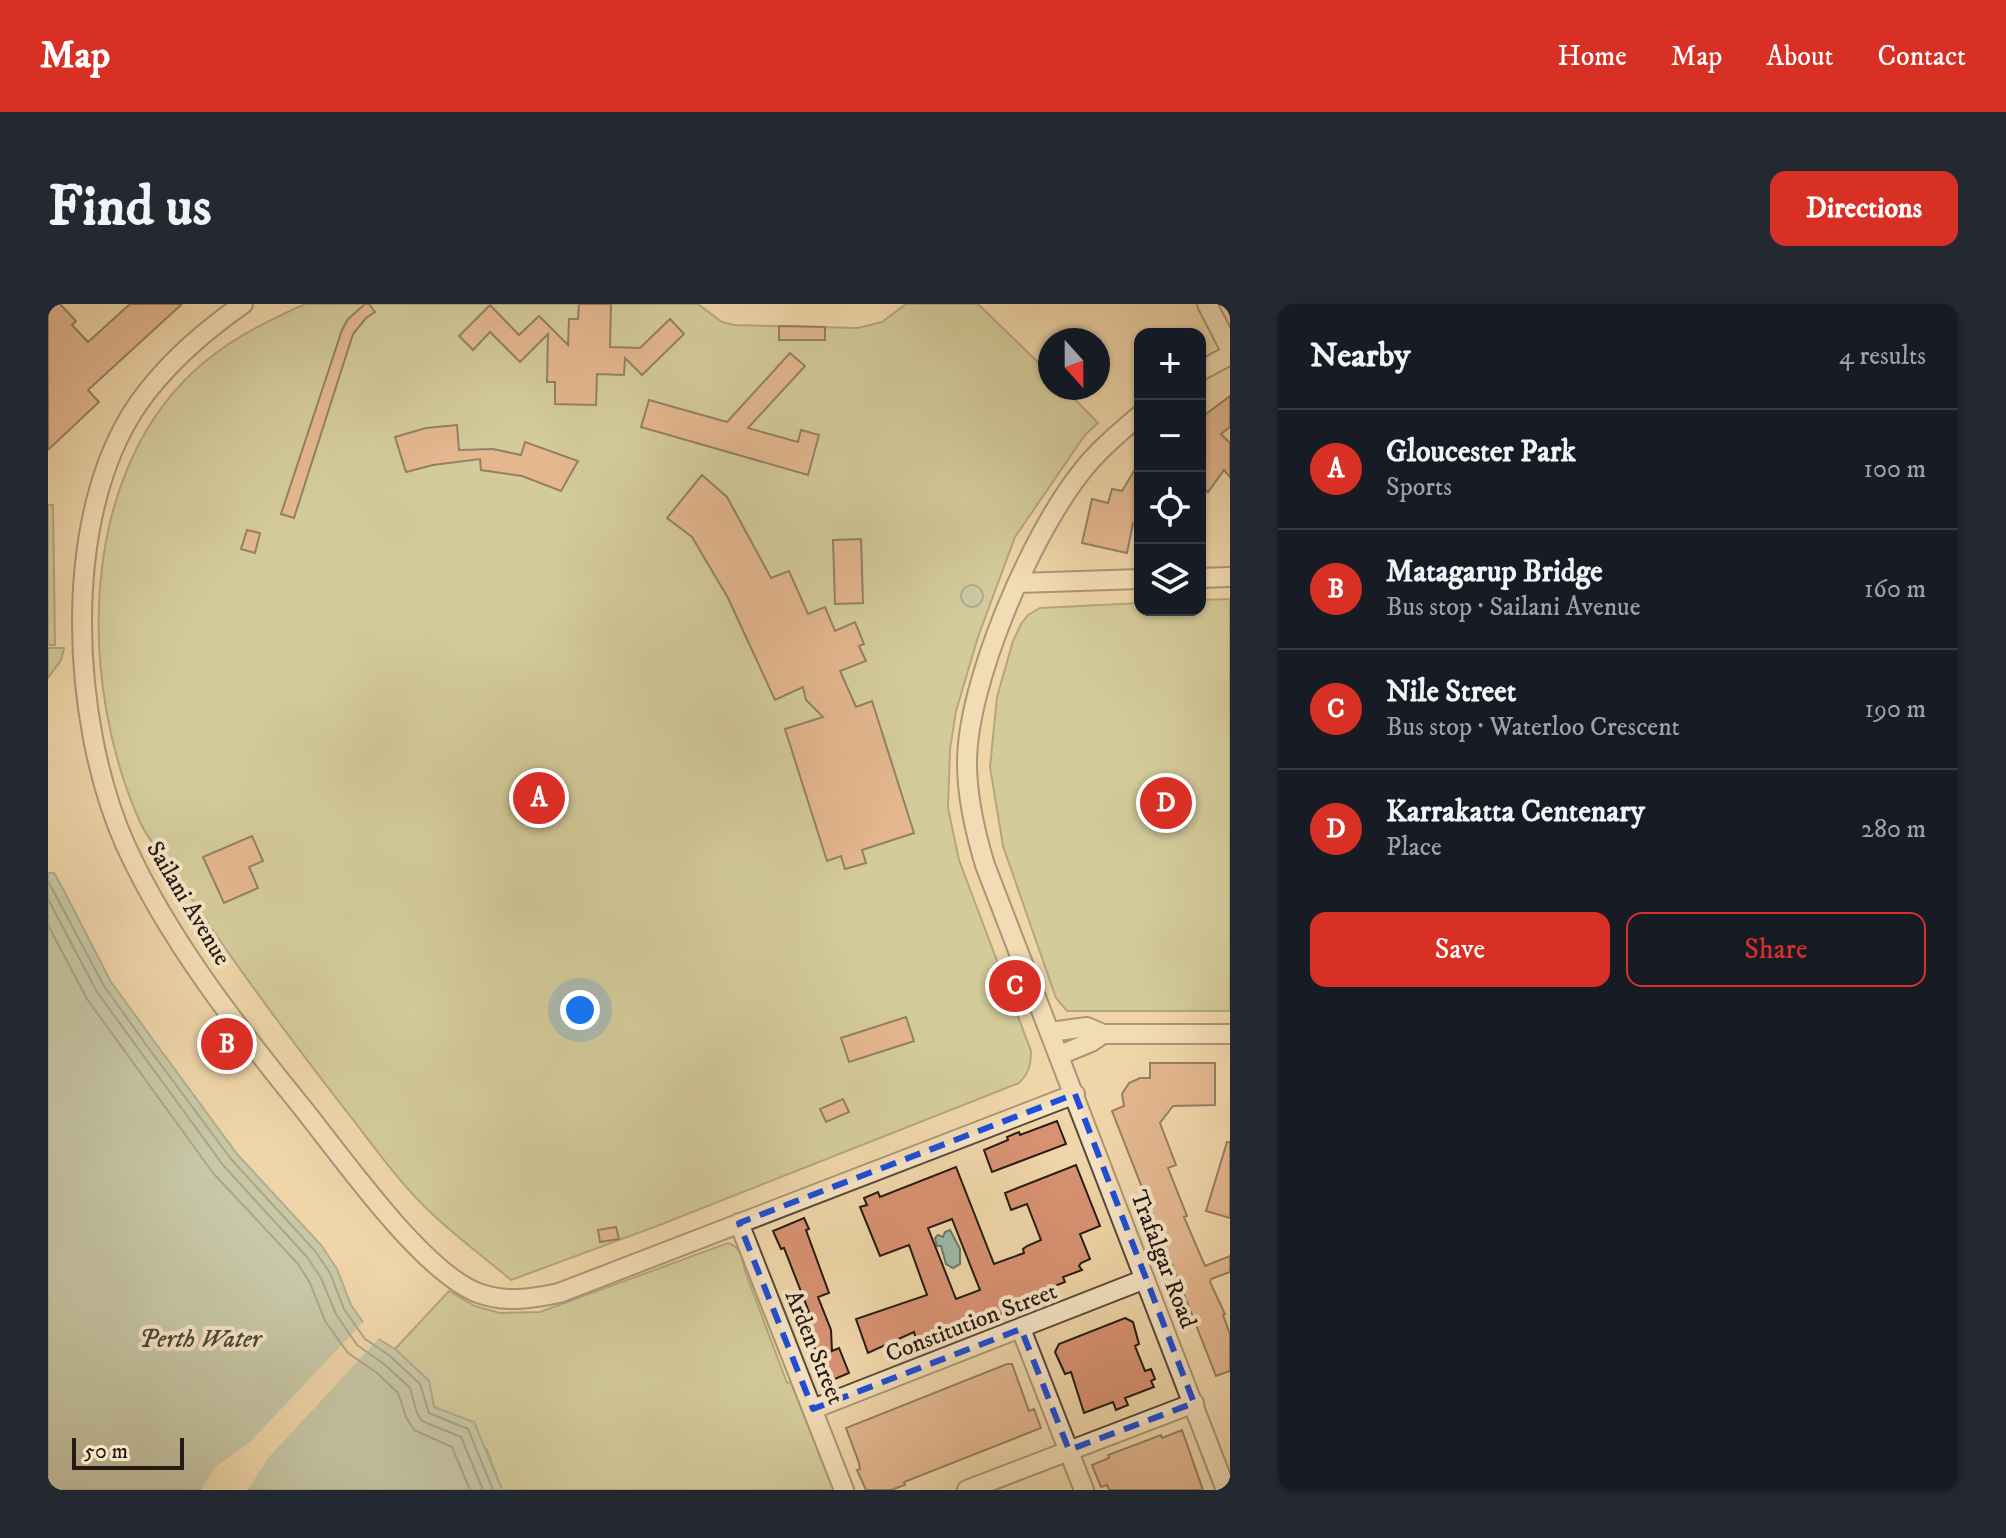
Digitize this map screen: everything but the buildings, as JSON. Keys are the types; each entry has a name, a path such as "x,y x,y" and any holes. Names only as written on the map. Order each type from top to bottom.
{"street":[{"name":"Sailani Avenue","path":"243,304 209,327 170,365 138,405 116,443 99,486 86,564 81,648 99,767 123,840 167,922 259,1053 403,1231 439,1268 477,1292 526,1300 559,1293 739,1223"},
{"path":"1206,367 1230,352 1207,304"},
{"name":"Trafalgar Road","path":"1134,421 1079,474 1037,543 1001,621 972,720 967,761 968,790 973,825 985,865 1226,1490"},
{"path":"1206,578 1230,577"},
{"path":"1019,583 1134,579"},
{"path":"1055,1044 1087,1027 1103,1034 1230,1034"},
{"path":"739,1223 1075,1094"},
{"name":"Arden Street","path":"739,1223 844,1490"},
{"name":"Constitution Street","path":"813,1409 1145,1279"},
{"path":"1021,1329 1084,1490"},
{"path":"967,1490 1194,1403"}],"highlighted area":[{"path":"1075,1094 1194,1403 1069,1450 1021,1329 813,1409 739,1223"}],"green space":[{"path":"305,304 698,304 722,322 734,325 858,328 882,322 906,304 978,304 1038,362 1038,400 1076,400 1098,423 1085,435 1015,537 978,637 956,711 950,749 948,808 959,860 1031,1051 1029,1068 1019,1083 657,1226 511,1280 417,1199 279,1023 147,835 120,768 106,710 99,649 100,587 109,527 127,470 154,418 192,373 218,351 274,318"},
{"path":"48,505 53,505 55,645 48,645"},
{"path":"1230,599 1230,1011 1067,1011 1056,998 1003,846 990,767 997,697 1013,641 1028,615 1040,608 1134,603 1134,616 1206,616 1206,600"},
{"path":"48,648 64,648 61,660 48,678"},
{"path":"728,1243 736,1247 740,1254 787,1383 793,1382 834,1490 502,1490 487,1450 452,1415 434,1407 429,1381 395,1349 449,1291 475,1306 500,1313 540,1312"}],"water":[{"path":"972,585 980,588 983,596 980,604 972,607 964,604 961,596 964,588"},
{"name":"Perth Water","path":"48,873 54,873 111,982 237,1154 321,1245 337,1269 351,1305 372,1335 395,1349 429,1381 434,1407 474,1422 502,1490 48,1490"},
{"path":"950,1230 960,1249 960,1264 953,1268 946,1264 941,1246 937,1246 935,1238 938,1235 943,1237"}],"pier":[{"path":"366,1319 374,1332 381,1336 268,1458 248,1490 201,1490 214,1468 250,1442"}],"place":[{"name":"Gloucester Park","path":"539,798"},
{"name":"Karrakatta Centenary","path":"1166,803"},
{"name":"Nile Street","path":"1015,986"},
{"name":"Matagarup Bridge","path":"227,1044"}]}
